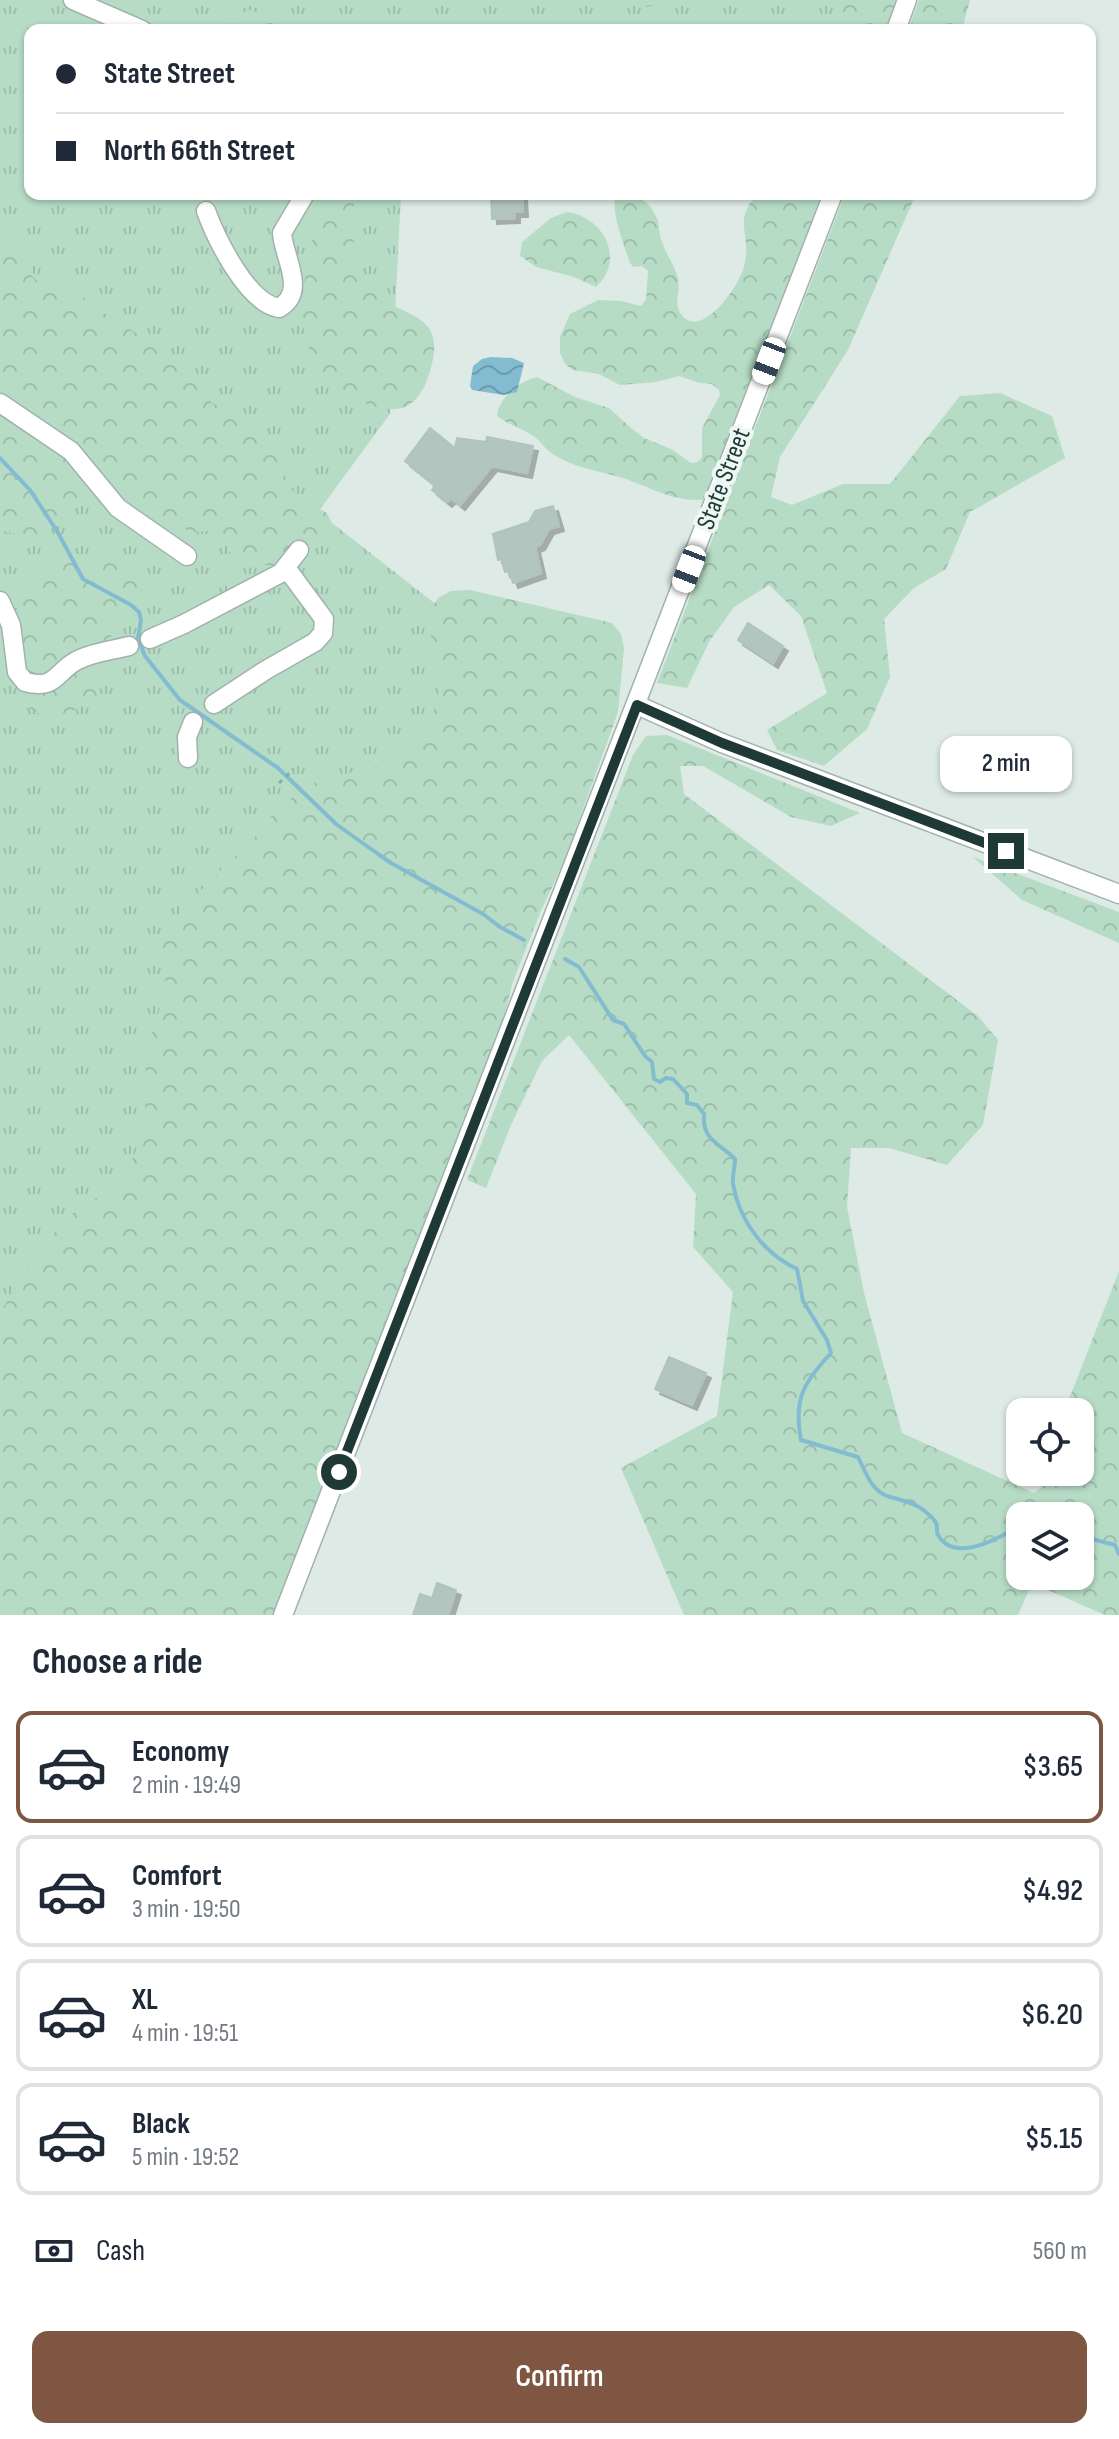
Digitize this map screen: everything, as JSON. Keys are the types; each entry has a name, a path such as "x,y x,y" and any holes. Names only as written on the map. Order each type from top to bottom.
{"street":[{"path":"73,0 126,24"},
{"path":"898,24 907,0"},
{"path":"206,211 231,263 263,300 279,308 288,301 293,280 282,233 301,200"},
{"name":"State Street","path":"283,1615 831,200"},
{"path":"0,403 71,451 118,508 187,556"},
{"path":"150,639 287,569 299,550"},
{"path":"214,704 315,642 323,633 324,619 287,569"},
{"path":"0,601 11,625 17,672 29,684 51,682 81,658 129,646"},
{"path":"637,705 722,743 1119,894"},
{"path":"188,758 187,737 193,722"}],"path":[{"path":"279,783 294,769"}],"green space":[{"path":"0,0 892,0 883,24 24,24 24,200 401,200 390,414 318,512 456,620 604,749 266,1615 0,1583"},
{"path":"608,0 685,0 645,7"},
{"path":"848,0 900,0 891,24 834,24 842,5"},
{"path":"919,0 970,0 964,24 910,24"},
{"path":"249,10 272,11 287,15 300,24 231,24 235,15"},
{"path":"316,200 355,200 354,242 365,278 381,298 417,318 433,336 434,350 428,376 419,395 407,406 388,409 355,398 335,384 311,353 302,317 305,276"},
{"path":"614,200 642,200 655,214 663,244 678,278 679,310 692,322 704,319 716,310 737,282 746,252 744,219 753,200 828,200 706,499 674,497 569,463 550,452 535,437 497,416 501,403 511,391 537,377 575,397 609,408 644,438 671,449 691,463 698,462 702,457 702,428 720,395 712,384 679,376 656,382 620,385 599,374 573,370 565,364 560,353 560,337 570,314 598,300 641,306 646,299 648,271 642,266 633,267 630,263"},
{"path":"843,200 913,200 848,350 780,457 771,497 792,505 843,484 890,484 960,396 1000,393 1052,416 1065,458 970,512 946,569 914,588 884,619 890,677 867,729 824,766 777,750 767,730 827,693 801,616 769,585 734,607 709,642 687,688 657,683"},
{"path":"567,212 591,222 607,241 609,264 605,276 596,287 574,277 536,267 520,256 522,242 551,218"},
{"path":"0,236 22,253 37,281 65,285 79,293 96,308 166,352 212,403 250,421 264,433 292,490 301,499 327,513 336,531 332,536 300,542 278,568 257,563 249,568 240,568 216,530 192,531 182,527 172,517 165,516 159,520 148,539 122,521 90,482 56,525 47,531 36,535 0,530"},
{"path":"85,560 124,568 137,581 139,590 111,636 102,683 93,700 62,714 39,713 27,705 18,689 24,655 21,606 25,584 37,572"},
{"path":"470,590 612,623 621,634 624,648 618,712 564,862 518,959 504,1019 277,1615 0,1615 0,1313 42,1246 72,1214 121,1182 135,1154 145,1113 146,1049 167,988 159,949 167,929 186,905 254,838 275,811 306,786 381,766 407,753 426,727 438,700 441,678 429,628 430,611 438,598 451,591"},
{"path":"667,735 860,813 831,826 791,817 703,766 680,766 684,794 978,1016 998,1040 983,1125 947,1165 889,1148 851,1148 847,1207 864,1293 902,1433 1006,1480 1006,1486 1019,1486 1034,1493 1043,1486 1094,1486 1094,1398 1069,1398 1119,1271 1119,1615 1105,1615 1048,1590 1094,1590 1094,1502 1006,1502 1006,1590 1029,1590 1018,1615 684,1615 621,1468 717,1416 733,1292 693,1247 696,1194 569,1035 542,1061 511,1125 486,1188 467,1180 633,755 646,736"},
{"path":"973,857 1119,912 1119,943 1022,900"}],"water":[{"path":"491,357 512,358 524,363 517,392 504,395 472,390 473,366"}],"building":[{"path":"491,200 522,200 523,212 515,212 515,218 492,219"},
{"path":"430,428 455,448 457,438 486,442 487,437 533,446 527,473 492,466 460,505 451,498 447,502 432,490 435,485 405,461"},
{"path":"553,506 559,526 549,529 540,545 535,547 541,573 513,583 509,571 505,572 501,559 498,560 493,534 529,522 535,511"},
{"path":"748,623 783,646 773,663 738,640"},
{"path":"669,1357 706,1373 692,1405 655,1389"},
{"path":"437,1583 456,1590 448,1615 413,1615 420,1594 432,1598"}],"waterway":[{"path":"0,458 30,490 83,579 139,612 138,638 145,656 180,700 278,768 336,824 391,863 524,940"},
{"path":"565,959 579,967 613,1020 624,1024 652,1062 654,1079 660,1082 666,1078 673,1079 687,1094 687,1103 697,1105 704,1114 708,1135 735,1159 733,1184 747,1223 764,1245 797,1269 803,1301 827,1340 831,1353 803,1392 799,1413 801,1440 858,1457 869,1480 881,1493 922,1509 936,1523 938,1535 953,1547 971,1548 1006,1534"},
{"path":"1094,1539 1115,1545 1119,1554"}],"route":[{"path":"339,1472 637,705 722,743 1006,851"}]}
